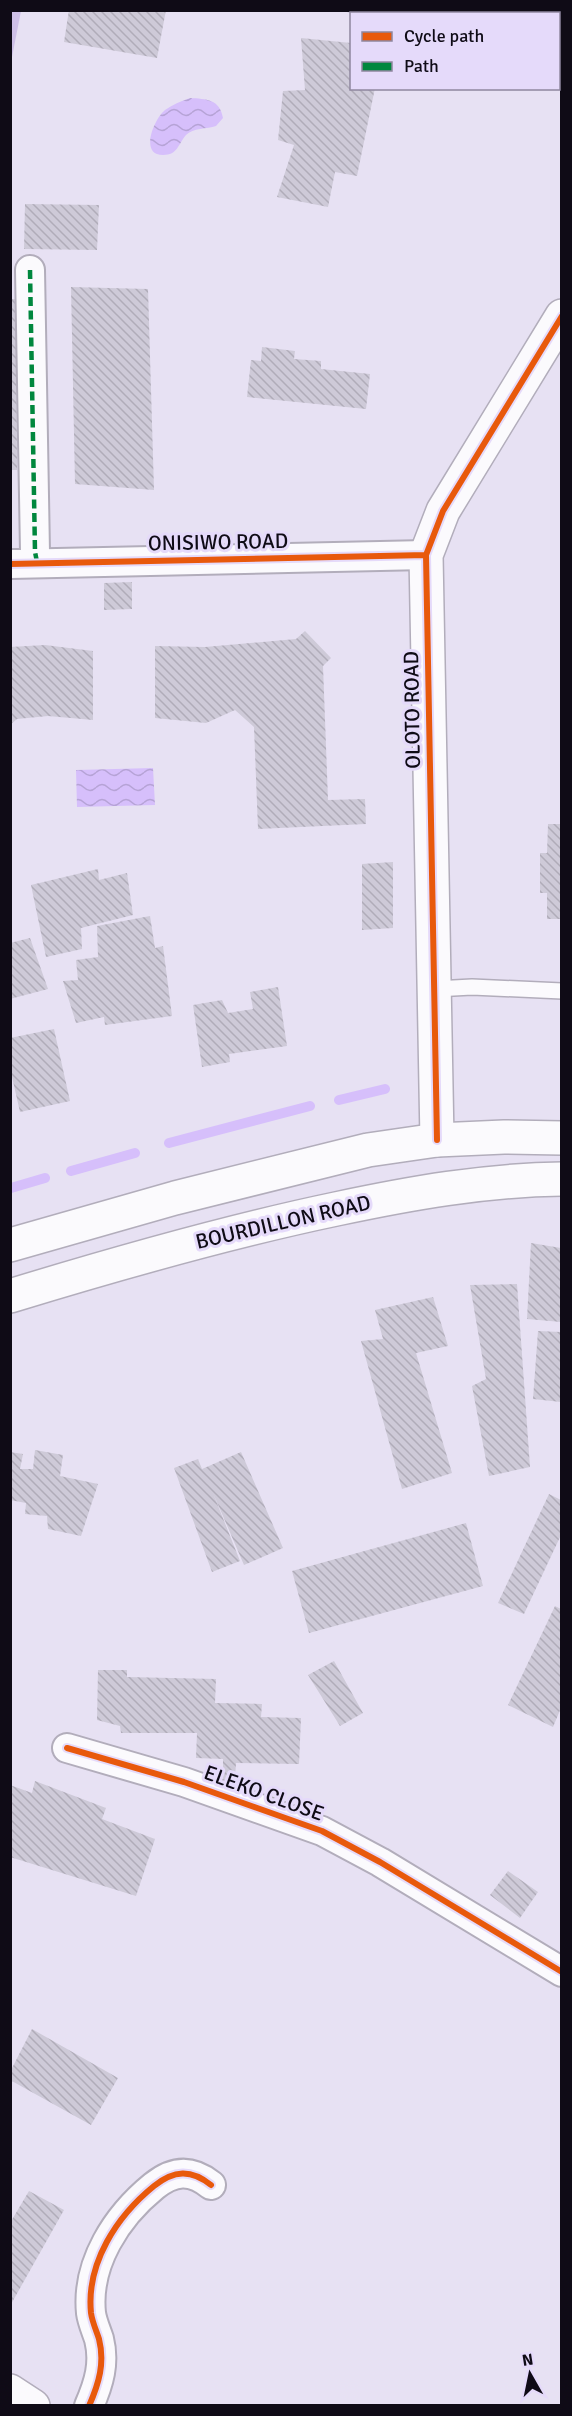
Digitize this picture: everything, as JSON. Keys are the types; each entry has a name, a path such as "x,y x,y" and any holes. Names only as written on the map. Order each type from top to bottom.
{"main road":[{"name":"OLOTO ROAD","path":"437,1140 426,555 443,512 561,316"},
{"path":"10,1245 175,1198 368,1150 437,1140 504,1137 561,1138"},
{"name":"BOURDILLON ROAD","path":"10,1296 153,1253 295,1217 408,1194 517,1180 561,1179"},
{"path":"10,2391 33,2406"}],"street":[{"path":"24,563 35,552 30,270"},
{"name":"ONISIWO ROAD","path":"24,563 426,555"},
{"name":"ELEKO CLOSE","path":"67,1748 184,1782 322,1831 380,1862 561,1972"},
{"path":"89,2406 102,2362 101,2350 91,2316 90,2294 94,2273 113,2229 145,2194 164,2178 184,2173 199,2176 211,2185"}],"lane":[{"path":"435,989 472,987 561,991"}],"shaded area":[{"path":"10,11 21,11 11,62"}],"water":[{"path":"190,98 211,101 219,107 223,118 216,126 196,130 186,135 172,153 163,155 156,153 150,143 157,121 165,110"},
{"path":"153,768 155,805 77,807 76,770"}],"building":[{"path":"69,10 166,10 157,58 64,42"},
{"path":"342,10 466,10 466,12 350,13"},
{"path":"301,38 350,43 350,90 375,90 357,176 335,172 328,207 277,197 294,145 278,140 283,91 305,90"},
{"path":"25,204 99,205 97,250 24,249"},
{"path":"71,287 148,289 154,490 75,484"},
{"path":"10,299 16,299 17,470 10,470"},
{"path":"262,347 295,351 294,359 321,361 321,369 370,374 366,409 247,397 251,360 261,361"},
{"path":"132,582 132,609 104,610 104,583"},
{"path":"305,631 331,658 323,666 328,800 365,799 366,824 258,829 254,727 235,710 206,723 155,718 155,646 205,647 296,639"},
{"path":"45,645 93,651 93,720 48,716 17,719 10,725 10,647"},
{"path":"548,824 561,824 561,919 547,919 547,893 540,893 540,853 547,853"},
{"path":"393,862 393,928 362,930 362,864"},
{"path":"98,869 99,880 127,873 133,915 81,928 82,949 46,957 31,885"},
{"path":"150,916 155,948 163,946 172,1016 105,1025 104,1017 76,1023 63,981 78,980 76,960 98,957 97,926"},
{"path":"30,938 48,989 10,999 10,943"},
{"path":"278,987 287,1046 229,1054 230,1062 202,1067 193,1005 222,1000 228,1013 253,1009 250,992"},
{"path":"54,1029 70,1101 20,1112 10,1068 10,1038"},
{"path":"531,1243 561,1248 561,1322 527,1319"},
{"path":"517,1284 530,1467 489,1476 472,1386 486,1379 470,1285"},
{"path":"433,1297 448,1346 416,1353 452,1473 402,1489 361,1341 383,1339 375,1310"},
{"path":"538,1331 561,1332 561,1402 533,1399"},
{"path":"35,1450 63,1455 60,1476 98,1484 81,1536 48,1529 47,1516 25,1514 26,1503 10,1500 10,1452 23,1454 20,1469 33,1469"},
{"path":"241,1452 283,1548 244,1565 213,1493 240,1561 212,1572 174,1468 198,1459 202,1469"},
{"path":"549,1494 561,1500 561,1535 524,1614 498,1603"},
{"path":"466,1523 483,1586 309,1633 292,1571"},
{"path":"555,1606 561,1609 561,1708 553,1727 508,1705"},
{"path":"334,1661 363,1713 340,1726 308,1675"},
{"path":"98,1670 127,1670 127,1677 216,1679 215,1703 262,1704 261,1717 301,1718 299,1764 236,1763 235,1779 223,1779 223,1759 196,1758 197,1733 121,1733 120,1726 97,1720"},
{"path":"35,1781 106,1808 102,1819 155,1839 136,1896 10,1857 10,1785 32,1793"},
{"path":"508,1871 538,1892 520,1918 490,1895"},
{"path":"32,2029 118,2078 91,2125 10,2080 10,2072"},
{"path":"29,2191 64,2210 10,2306 10,2223"}],"waterway":[{"path":"339,1100 385,1089"},
{"path":"169,1143 310,1106"},
{"path":"71,1171 135,1153"},
{"path":"11,1188 45,1178"}],"marked path":[{"path":"30,270 37,562"}],"cycle path":[{"path":"437,1140 426,555 443,511 562,316"},
{"path":"10,564 426,555"},
{"path":"67,1748 184,1782 322,1831 380,1862 562,1972"},
{"path":"89,2406 101,2365 101,2348 92,2316 91,2294 99,2259 107,2242 128,2211 161,2181 182,2173 196,2176 211,2185"}]}
